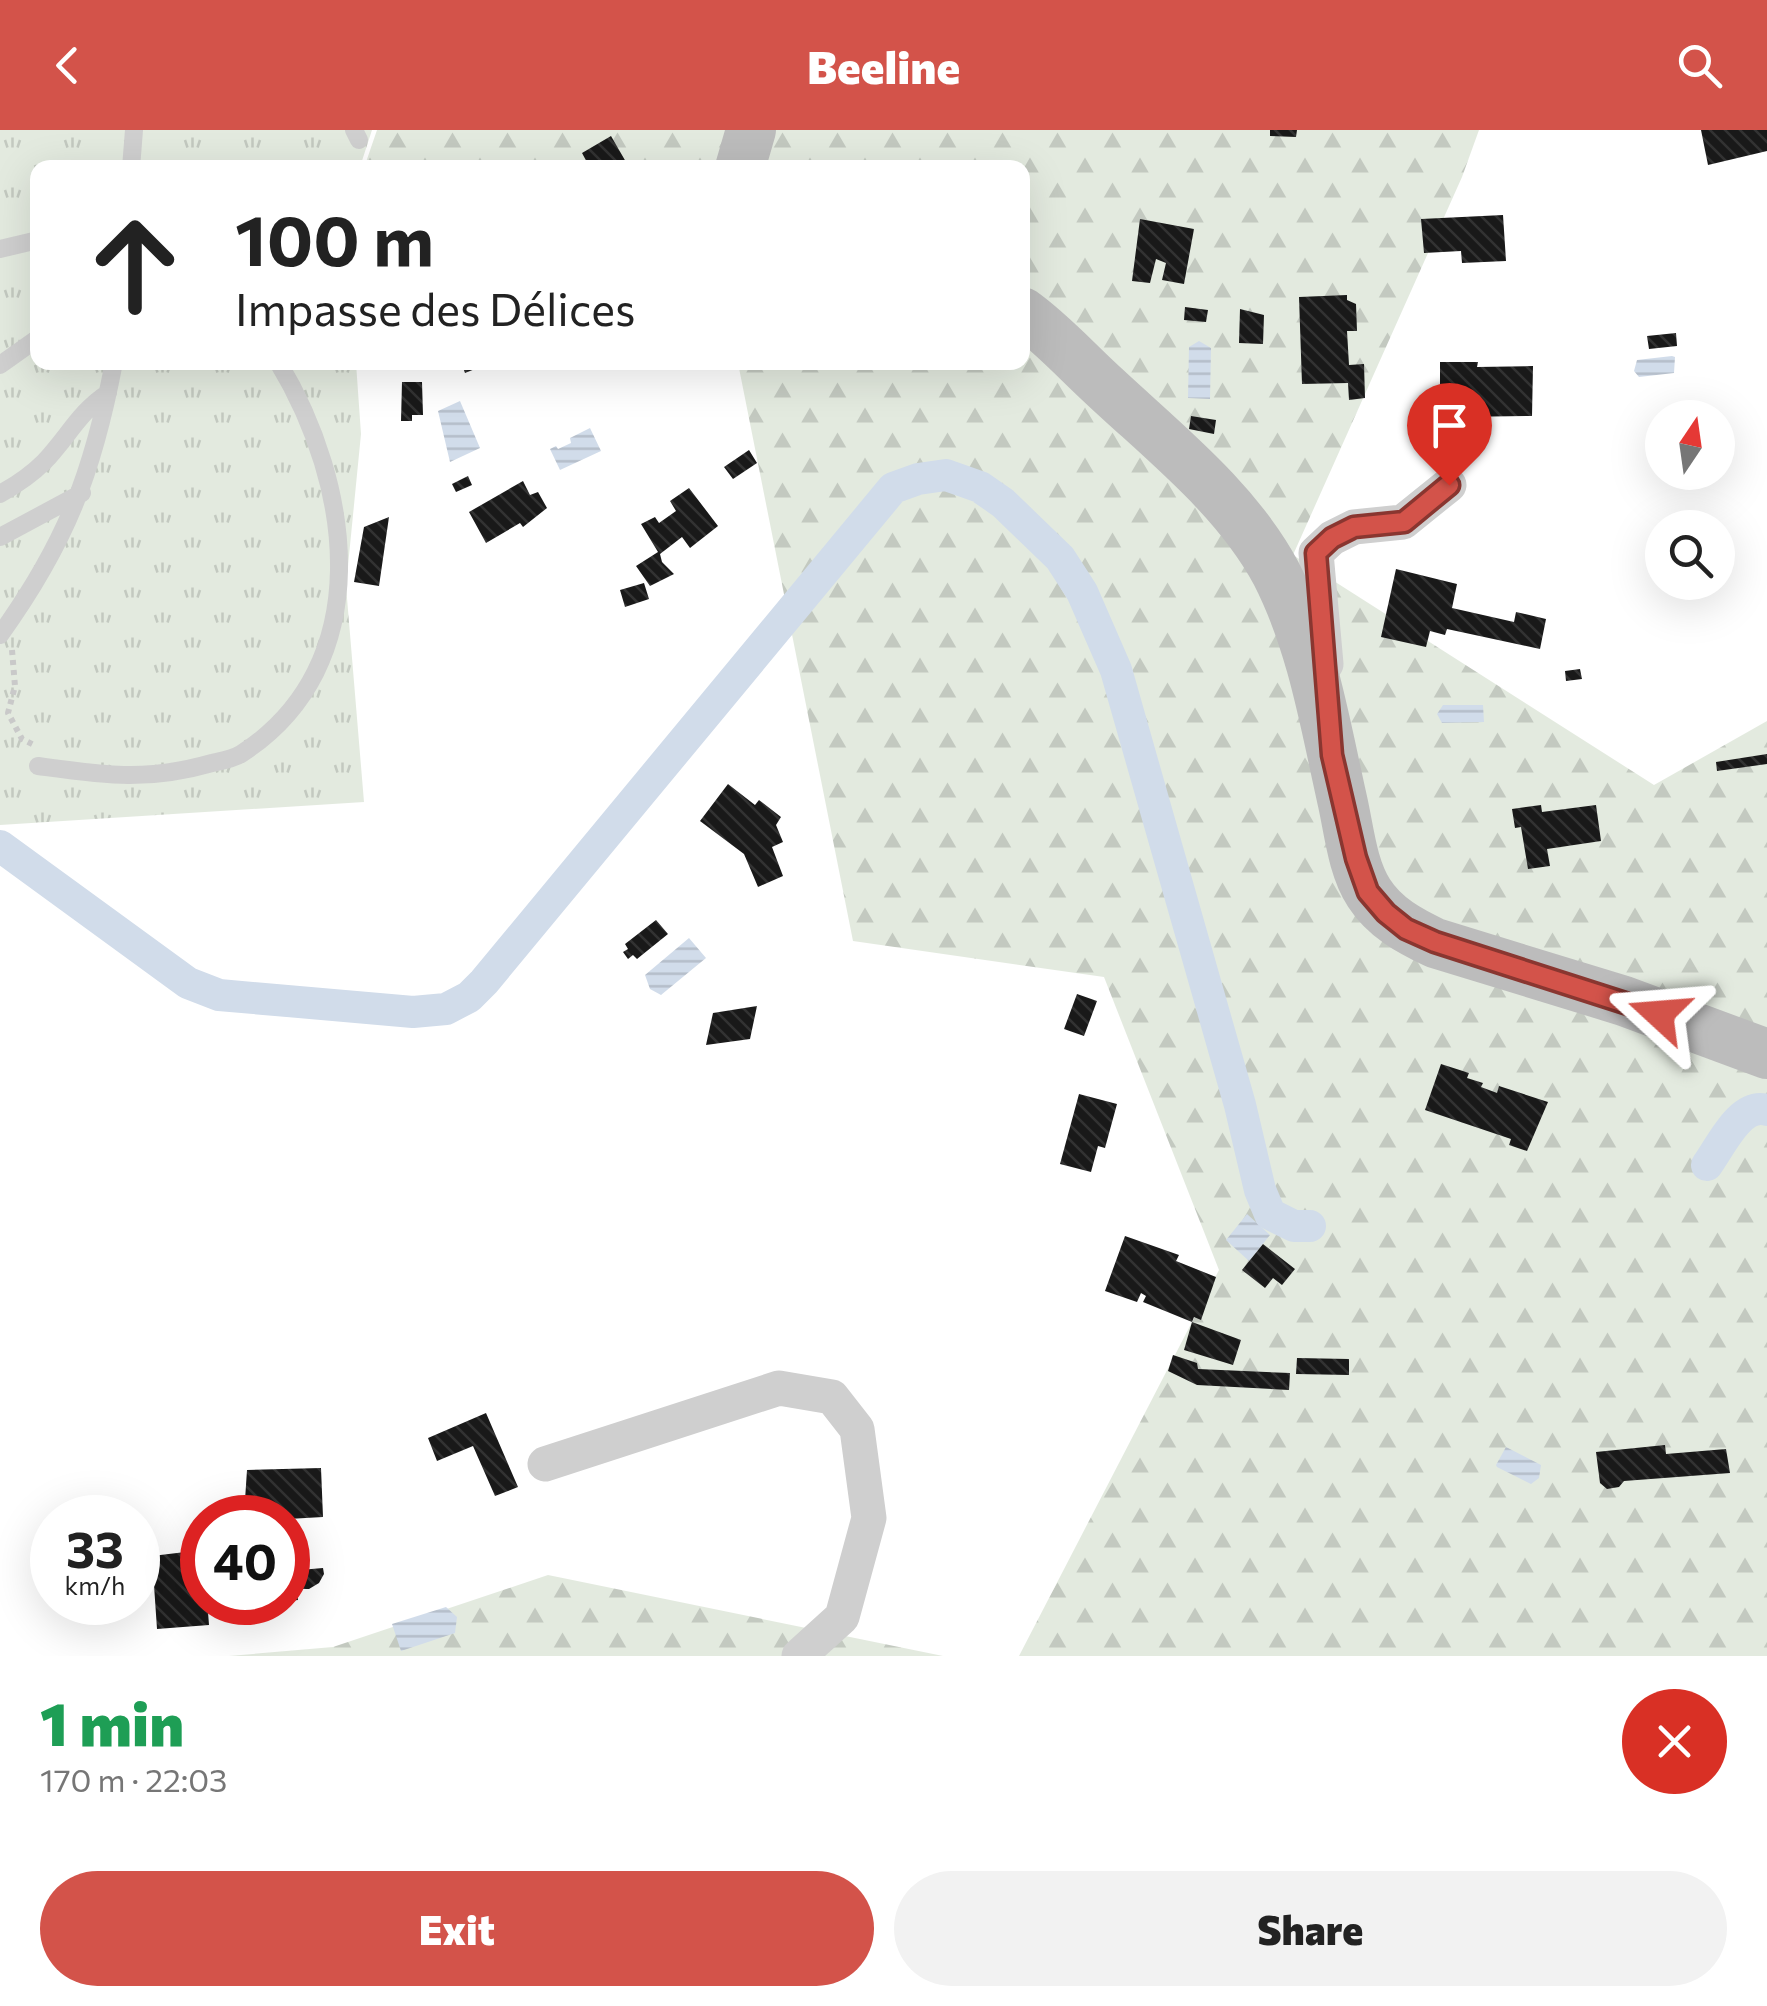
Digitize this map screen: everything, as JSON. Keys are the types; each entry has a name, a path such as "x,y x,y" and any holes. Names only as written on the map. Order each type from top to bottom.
{"street":[{"path":"742,160 750,130"},
{"path":"1030,319 1197,473 1237,518 1274,569 1311,662 1356,858 1368,892 1386,913 1406,929 1435,942 1624,1001 1767,1054"},
{"path":"1332,755 1316,553 1332,538 1354,527 1404,522 1449,485"},
{"path":"546,1464 779,1388 832,1397 856,1430 869,1518 842,1617 799,1656"}],"lane":[{"path":"132,160 134,130"},
{"path":"0,249 30,242"},
{"path":"0,366 30,344"},
{"path":"1,633 54,554 82,493 112,370"},
{"path":"38,766 126,778 187,770 239,756 308,689 336,619 340,585 336,534 318,444 283,370"},
{"path":"0,494 35,471 85,408 108,393"},
{"path":"0,537 82,493"}],"path":[{"path":"1,633 15,656 15,686 8,713 22,739 47,750 64,770"}],"green space":[{"path":"0,130 372,130 362,160 30,160 30,370 356,370 361,434 346,586 364,802 0,825"},
{"path":"377,130 1479,130 1462,177 1293,555 1654,785 1767,721 1767,1656 1019,1656 1219,1270 1104,977 853,941 739,370 1030,370 1030,160 367,160"},
{"path":"548,1575 943,1656 229,1656 333,1647"}],"water":[{"path":"1199,341 1211,348 1210,399 1188,398 1189,347"},
{"path":"1672,356 1674,373 1639,377 1634,371 1637,360"},
{"path":"460,401 480,448 450,462 438,411"},
{"path":"590,428 601,451 560,470 550,449 571,443 570,438"},
{"path":"1443,705 1483,705 1484,722 1442,723 1437,714"},
{"path":"689,938 706,958 661,995 650,989 645,975"},
{"path":"1247,1214 1270,1235 1249,1261 1226,1240"},
{"path":"1506,1447 1541,1465 1539,1478 1531,1484 1497,1467"},
{"path":"446,1607 457,1617 455,1633 401,1651 392,1624"}],"building":[{"path":"1270,130 1297,130 1296,137 1270,136"},
{"path":"1701,130 1767,130 1767,151 1708,165"},
{"path":"611,136 625,160 586,160 582,153"},
{"path":"1503,215 1506,261 1462,263 1461,251 1424,253 1421,219"},
{"path":"1140,219 1194,229 1184,284 1162,280 1166,263 1156,259 1150,283 1132,281"},
{"path":"1347,295 1347,300 1356,304 1357,331 1347,331 1349,365 1364,364 1365,398 1349,400 1348,383 1302,384 1299,297"},
{"path":"1185,307 1208,310 1206,322 1184,320"},
{"path":"1240,309 1264,315 1263,344 1239,343"},
{"path":"1676,333 1677,346 1649,349 1647,336"},
{"path":"1440,362 1478,362 1477,367 1533,366 1532,416 1457,417 1457,412 1440,412"},
{"path":"402,382 422,382 423,415 412,415 412,421 401,421"},
{"path":"1191,416 1216,420 1214,434 1189,429"},
{"path":"749,450 757,463 733,479 724,467"},
{"path":"468,476 472,485 456,492 452,484"},
{"path":"523,481 530,495 538,492 547,508 523,527 520,523 486,543 469,512"},
{"path":"689,488 718,526 690,548 682,537 660,554 674,574 650,586 636,566 658,552 641,524 655,517 659,523 676,511 670,501"},
{"path":"389,517 379,586 354,582 364,527"},
{"path":"1396,569 1457,584 1452,608 1514,622 1516,612 1546,619 1540,649 1447,629 1445,635 1430,631 1426,647 1381,637"},
{"path":"644,583 649,599 625,607 620,590"},
{"path":"1580,669 1582,679 1566,681 1565,671"},
{"path":"1767,754 1767,764 1717,771 1716,762"},
{"path":"728,784 755,805 759,800 781,817 776,825 783,842 772,847 783,876 758,887 744,854 700,821"},
{"path":"1541,805 1542,812 1596,805 1601,841 1547,849 1550,866 1528,869 1521,827 1515,828 1512,809"},
{"path":"656,920 668,934 637,959 633,955 628,959 623,952 628,949 625,944"},
{"path":"1077,994 1097,1001 1084,1036 1064,1029"},
{"path":"757,1006 750,1039 706,1045 713,1013"},
{"path":"1441,1064 1469,1073 1467,1078 1497,1093 1499,1086 1548,1102 1527,1151 1509,1145 1511,1139 1425,1110"},
{"path":"1079,1094 1117,1104 1105,1148 1098,1146 1091,1172 1060,1164"},
{"path":"1125,1236 1179,1255 1176,1261 1216,1277 1201,1320 1194,1317 1192,1322 1143,1302 1146,1296 1141,1293 1137,1302 1105,1291"},
{"path":"1263,1244 1295,1269 1282,1285 1273,1278 1265,1288 1242,1270"},
{"path":"1192,1322 1241,1340 1233,1365 1184,1350"},
{"path":"1173,1355 1197,1363 1198,1369 1290,1373 1289,1390 1197,1385 1168,1371"},
{"path":"1297,1358 1349,1359 1349,1375 1296,1374"},
{"path":"486,1413 518,1487 495,1496 473,1446 437,1461 428,1438"},
{"path":"1665,1445 1666,1454 1726,1449 1730,1473 1624,1481 1619,1487 1607,1489 1600,1483 1596,1452"},
{"path":"321,1468 323,1517 310,1518 310,1495 245,1495 247,1470"},
{"path":"180,1553 180,1625 209,1625 157,1629 160,1555"},
{"path":"323,1568 324,1574 310,1588 310,1569"}],"waterway":[{"path":"0,846 188,983 219,995 413,1012 446,1009 469,997 484,982 893,488 946,475 980,487 1003,503 1060,558 1082,592 1116,670 1240,1105 1260,1190 1270,1214 1294,1226 1310,1226"},
{"path":"1707,1165 1740,1119 1757,1109 1767,1110"}],"route":[{"path":"1449,485 1404,522 1354,527 1332,538 1316,553 1332,755 1368,892 1406,929 1435,942 1659,1014"}]}
